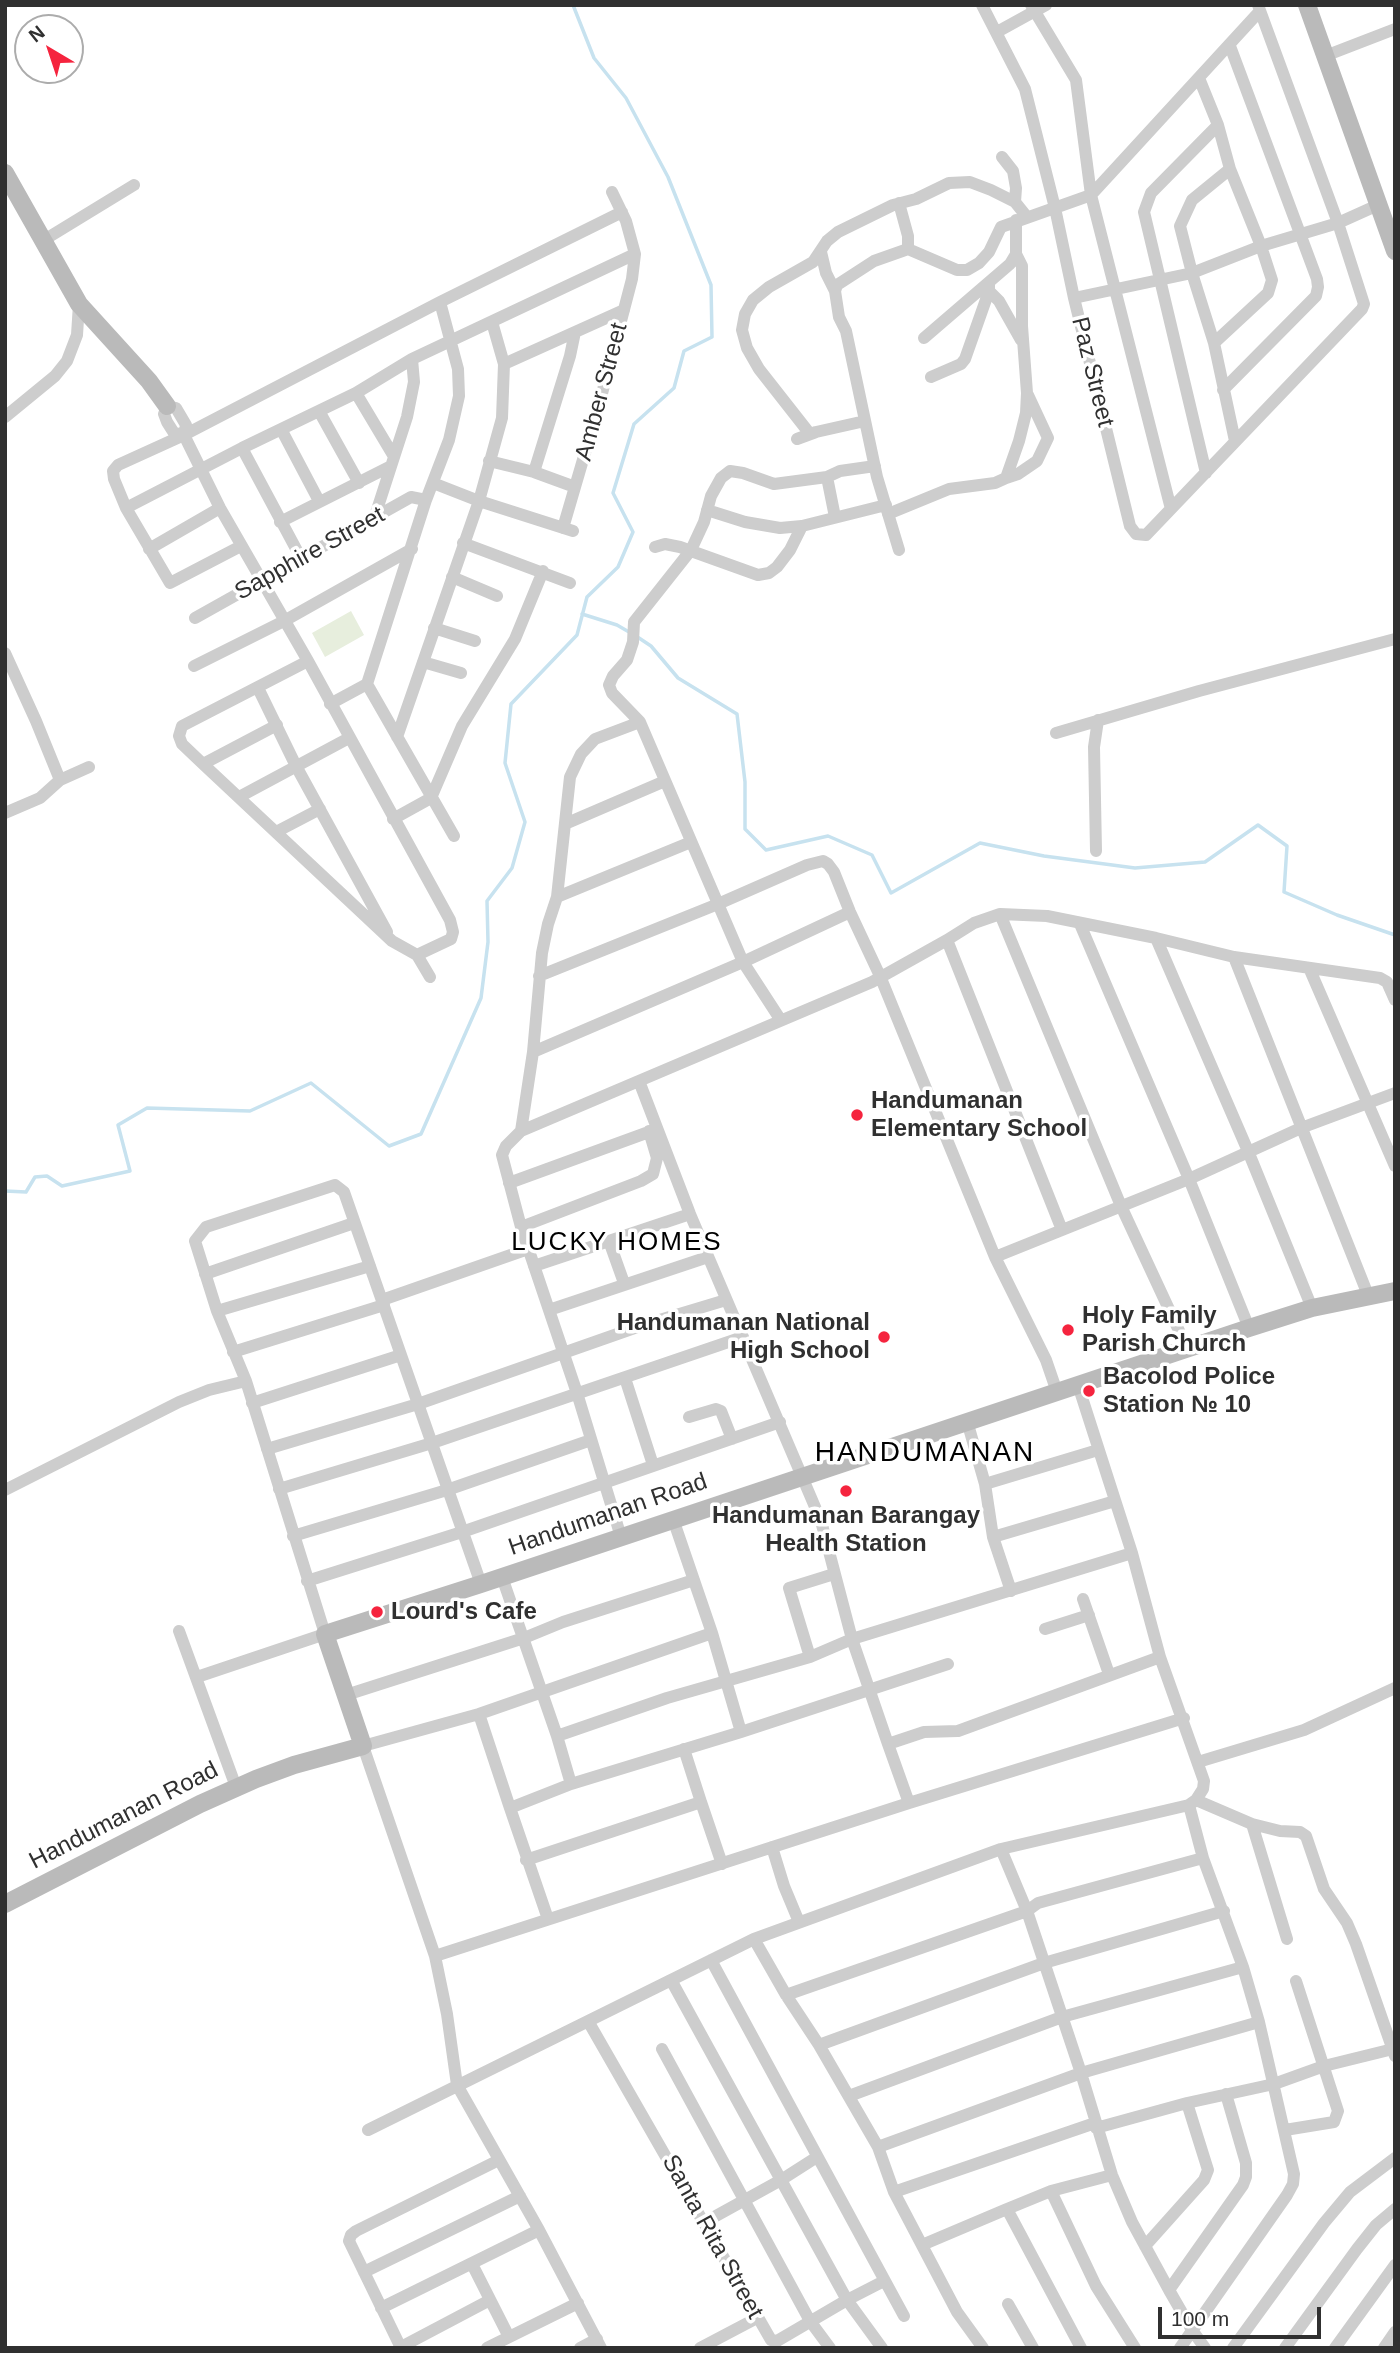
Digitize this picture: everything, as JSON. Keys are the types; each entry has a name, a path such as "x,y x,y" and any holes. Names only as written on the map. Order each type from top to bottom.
{"street":[{"name":"Paz Street","path":"982,5 1025,89 1130,526 1136,534 1146,535 1171,509"},
{"path":"1307,5 1395,251"},
{"path":"997,32 1038,8 1076,80 1091,195 1171,509"},
{"path":"835,291 837,285 848,276 908,249 957,270 967,270 989,253 1001,227 1091,195 1230,46 1259,8"},
{"path":"1171,509 1362,309 1364,297 1259,8"},
{"path":"1325,56 1395,29"},
{"path":"1223,390 1316,296 1318,288 1317,279 1230,46"},
{"path":"1199,78 1272,280 1268,293 1214,343"},
{"path":"1206,473 1144,212 1152,193 1217,125"},
{"path":"924,338 989,287 1016,254 1022,219 1015,202 1013,171 1002,157"},
{"path":"1230,169 1192,200 1180,226 1214,343 1235,441"},
{"path":"5,173 79,304 167,406 164,414 174,433 184,435"},
{"path":"865,421 803,437 747,348 742,330 745,314 753,300 769,287 813,261 827,241 838,232 899,203 950,183 970,182 1015,202"},
{"path":"44,240 134,185"},
{"path":"126,509 202,468 356,393 412,359 635,254 622,212 612,192"},
{"path":"899,203 908,236 908,249"},
{"path":"1074,298 1192,273 1261,246 1338,223 1378,205"},
{"path":"241,546 170,583 126,509 113,471 118,465 184,435 622,212"},
{"path":"821,252 826,273 835,291 839,317 846,331 875,466 899,550"},
{"name":"Amber Street","path":"479,501 568,530 575,487 632,279 635,254"},
{"path":"1006,478 1026,413 1027,393 1022,265 1016,254"},
{"path":"989,287 1023,343"},
{"path":"931,377 961,364 965,359 989,287"},
{"path":"330,704 367,684 426,500 449,440 459,396 458,369 440,303"},
{"path":"5,417 55,376 67,361 77,335 79,304"},
{"path":"503,364 624,310"},
{"path":"397,737 479,501 502,418 503,364 492,322"},
{"path":"534,472 575,332"},
{"path":"374,519 407,417 414,382 412,359"},
{"path":"356,393 392,460"},
{"path":"707,509 763,526 780,528 887,509 949,489 995,483 1018,474 1037,461 1048,438 1027,393"},
{"path":"320,411 359,483"},
{"path":"281,429 319,501"},
{"path":"184,435 220,508 308,661 450,920 453,932 451,939 417,955"},
{"path":"242,448 302,560"},
{"path":"280,523 359,483 392,460"},
{"path":"489,461 534,472 575,487"},
{"path":"780,1019 743,961 640,722 612,693 610,685 613,676 627,660 633,642 634,622 691,550 711,496 721,478 730,471 743,472 774,484 827,477 840,471 875,466"},
{"path":"827,477 835,517"},
{"path":"433,483 479,501"},
{"name":"Sapphire Street","path":"195,618 411,497 426,500"},
{"path":"149,549 220,508"},
{"path":"655,547 665,544 691,550 758,575 778,567 802,526"},
{"path":"463,543 570,583"},
{"path":"194,666 284,621 411,549"},
{"path":"393,819 431,798 462,726 515,639 543,571"},
{"path":"452,577 497,596"},
{"path":"434,628 475,641"},
{"path":"1056,733 1306,661 1364,649 1395,639"},
{"path":"5,653 60,780"},
{"path":"308,661 182,726 179,736 182,744 392,941 417,955 430,977"},
{"path":"423,662 461,673"},
{"path":"367,684 454,836"},
{"path":"258,688 296,766 392,941"},
{"path":"1096,851 1094,747 1098,720"},
{"path":"521,1130 533,1052 539,976 548,924 556,897 570,777 581,754 595,739 640,722"},
{"path":"203,764 277,724"},
{"path":"239,797 349,738"},
{"path":"5,813 40,798 60,780 89,767"},
{"path":"565,824 665,781"},
{"path":"276,832 320,809"},
{"path":"556,897 691,842"},
{"path":"539,976 718,905 807,865 823,861 834,872 880,976 996,1257 1046,1360 1057,1392"},
{"path":"533,1052 850,912"},
{"path":"1000,914 1121,1206 1187,1348"},
{"path":"621,1537 577,1393 521,1227 502,1155 506,1146 521,1130 872,982 974,923 1000,914 1047,916 1234,957 1384,980 1395,1000"},
{"path":"1080,924 1189,1179 1249,1328"},
{"path":"1156,938 1312,1308"},
{"path":"947,940 1062,1230"},
{"path":"1234,957 1368,1295"},
{"path":"1310,970 1395,1166"},
{"path":"639,1081 654,1130 821,1521 852,1639 909,1803"},
{"path":"996,1257 1189,1179 1301,1128 1395,1093"},
{"path":"509,1183 654,1130"},
{"path":"521,1227 653,1174 657,1158 654,1130"},
{"path":"481,1584 344,1192 335,1185 205,1227 195,1241 205,1274 246,1381 307,1581 435,1956 457,2085 539,2230 599,2344 580,2348"},
{"path":"534,1265 690,1214"},
{"path":"205,1274 354,1223"},
{"path":"608,1241 624,1283"},
{"path":"233,1352 383,1302 528,1249"},
{"path":"550,1310 708,1256"},
{"path":"217,1311 370,1266"},
{"name":"Handumanan Road","path":"325,1634 1249,1328 1312,1308 1395,1291"},
{"path":"267,1449 418,1404 726,1300"},
{"path":"279,1489 432,1443 743,1337"},
{"path":"252,1402 401,1355"},
{"path":"625,1378 653,1465"},
{"path":"5,1490 179,1402 209,1390 246,1381"},
{"path":"1078,1385 1132,1553 1160,1657 1184,1718 1204,1781 1203,1789 1193,1803 1203,1857 1243,1967 1259,2022 1294,2174 1293,2184 1180,2348"},
{"path":"689,1418 716,1409 721,1411 732,1439"},
{"path":"967,1421 985,1484 993,1537 1011,1591"},
{"path":"307,1581 462,1532 780,1422"},
{"path":"293,1536 447,1490 591,1440"},
{"path":"985,1484 1098,1450"},
{"path":"993,1537 1115,1501"},
{"path":"673,1519 712,1633 741,1732"},
{"path":"557,1736 667,1698 810,1657 852,1639 1132,1553"},
{"path":"810,1657 789,1588 834,1573"},
{"path":"502,1577 571,1784"},
{"path":"346,1695 694,1580"},
{"path":"1083,1599 1109,1674"},
{"path":"1045,1629 1089,1615"},
{"path":"179,1631 236,1787"},
{"path":"363,1746 480,1714 541,1690 712,1633"},
{"path":"197,1678 325,1634"},
{"path":"888,1744 923,1731 958,1731 1160,1657"},
{"path":"510,1808 571,1784 948,1664"},
{"path":"1198,1762 1304,1730 1395,1688"},
{"path":"480,1714 526,1860 548,1919"},
{"path":"435,1956 909,1803 1184,1718"},
{"name":"Handumanan Road","path":"5,1904 236,1787 275,1771 363,1746"},
{"path":"684,1749 722,1864"},
{"path":"526,1860 701,1802"},
{"path":"368,2130 754,1939 1001,1849 1193,1803 1252,1824 1280,1832 1300,1832 1306,1836 1324,1889 1347,1923 1356,1944 1394,2052 1324,2066 1274,2084 1096,2126 894,2192"},
{"path":"1252,1824 1287,1939"},
{"path":"772,1847 784,1886 800,1922"},
{"path":"1001,1849 1027,1911 1112,2175 1145,2246 1205,2348"},
{"path":"786,1995 1027,1911 1038,1903 1203,1857"},
{"path":"820,2045 1044,1963 1224,1912"},
{"path":"754,1939 786,1995 820,2045 878,2147 894,2192 957,2312 983,2348"},
{"path":"711,1960 904,2316"},
{"path":"849,2096 1062,2017 1243,1967"},
{"path":"671,1980 848,2300 882,2348"},
{"path":"1284,2130 1337,2119 1338,2111 1296,1981"},
{"name":"Santa Rita Street","path":"588,2021 705,2222 757,2318 774,2342 884,2281"},
{"path":"878,2147 1081,2073 1259,2022"},
{"path":"662,2049 810,2321 830,2348"},
{"path":"1169,2290 1246,2177 1247,2162 1226,2094"},
{"path":"1145,2246 1204,2180 1208,2170 1187,2103"},
{"path":"705,2222 817,2157"},
{"path":"1233,2348 1324,2223 1350,2192 1395,2158"},
{"path":"490,2300 401,2347 349,2241 356,2231 499,2160"},
{"path":"922,2245 1051,2191 1112,2175"},
{"path":"1051,2191 1096,2286 1135,2348"},
{"path":"364,2272 520,2196"},
{"path":"1285,2348 1357,2249 1376,2225 1395,2208"},
{"path":"1007,2209 1081,2348"},
{"path":"380,2308 539,2230"},
{"path":"472,2264 509,2337"},
{"path":"1335,2348 1395,2265"},
{"path":"487,2348 578,2303"},
{"path":"1008,2304 1033,2348"},
{"path":"700,2348 757,2318"},
{"path":"1384,2348 1395,2332"}],"green space":[{"path":"351,611 364,635 325,657 312,633"}],"waterway":[{"path":"5,1191 26,1192 35,1177 47,1176 62,1186 130,1171 118,1125 147,1108 250,1111 311,1083 389,1146 421,1134 481,998 488,942 487,901 512,868 525,822 505,763 511,704 577,635 587,597 618,567 633,532 613,493 634,424 674,388 684,351 712,337 711,285 668,177 626,98 594,58 573,5"},
{"path":"582,614 617,625 629,632"},
{"path":"636,636 651,646 678,678 737,714 745,782 745,829 766,850 828,836 872,855 891,893 980,843 1044,856 1135,868 1205,862 1258,825 1287,846 1284,892 1337,915 1395,935"}],"place":[{"name":"Handumanan Elementary School","path":"857,1115"},
{"name":"Holy Family Parish Church","path":"1068,1330"},
{"name":"Handumanan National High School","path":"884,1337"},
{"name":"Bacolod Police Station № 10","path":"1089,1391"},
{"name":"Handumanan Barangay Health Station","path":"846,1491"},
{"name":"Lourd's Cafe","path":"377,1612"}],"district":[{"name":"LUCKY HOMES","path":"617,1243"},
{"name":"HANDUMANAN","path":"925,1453"}]}
